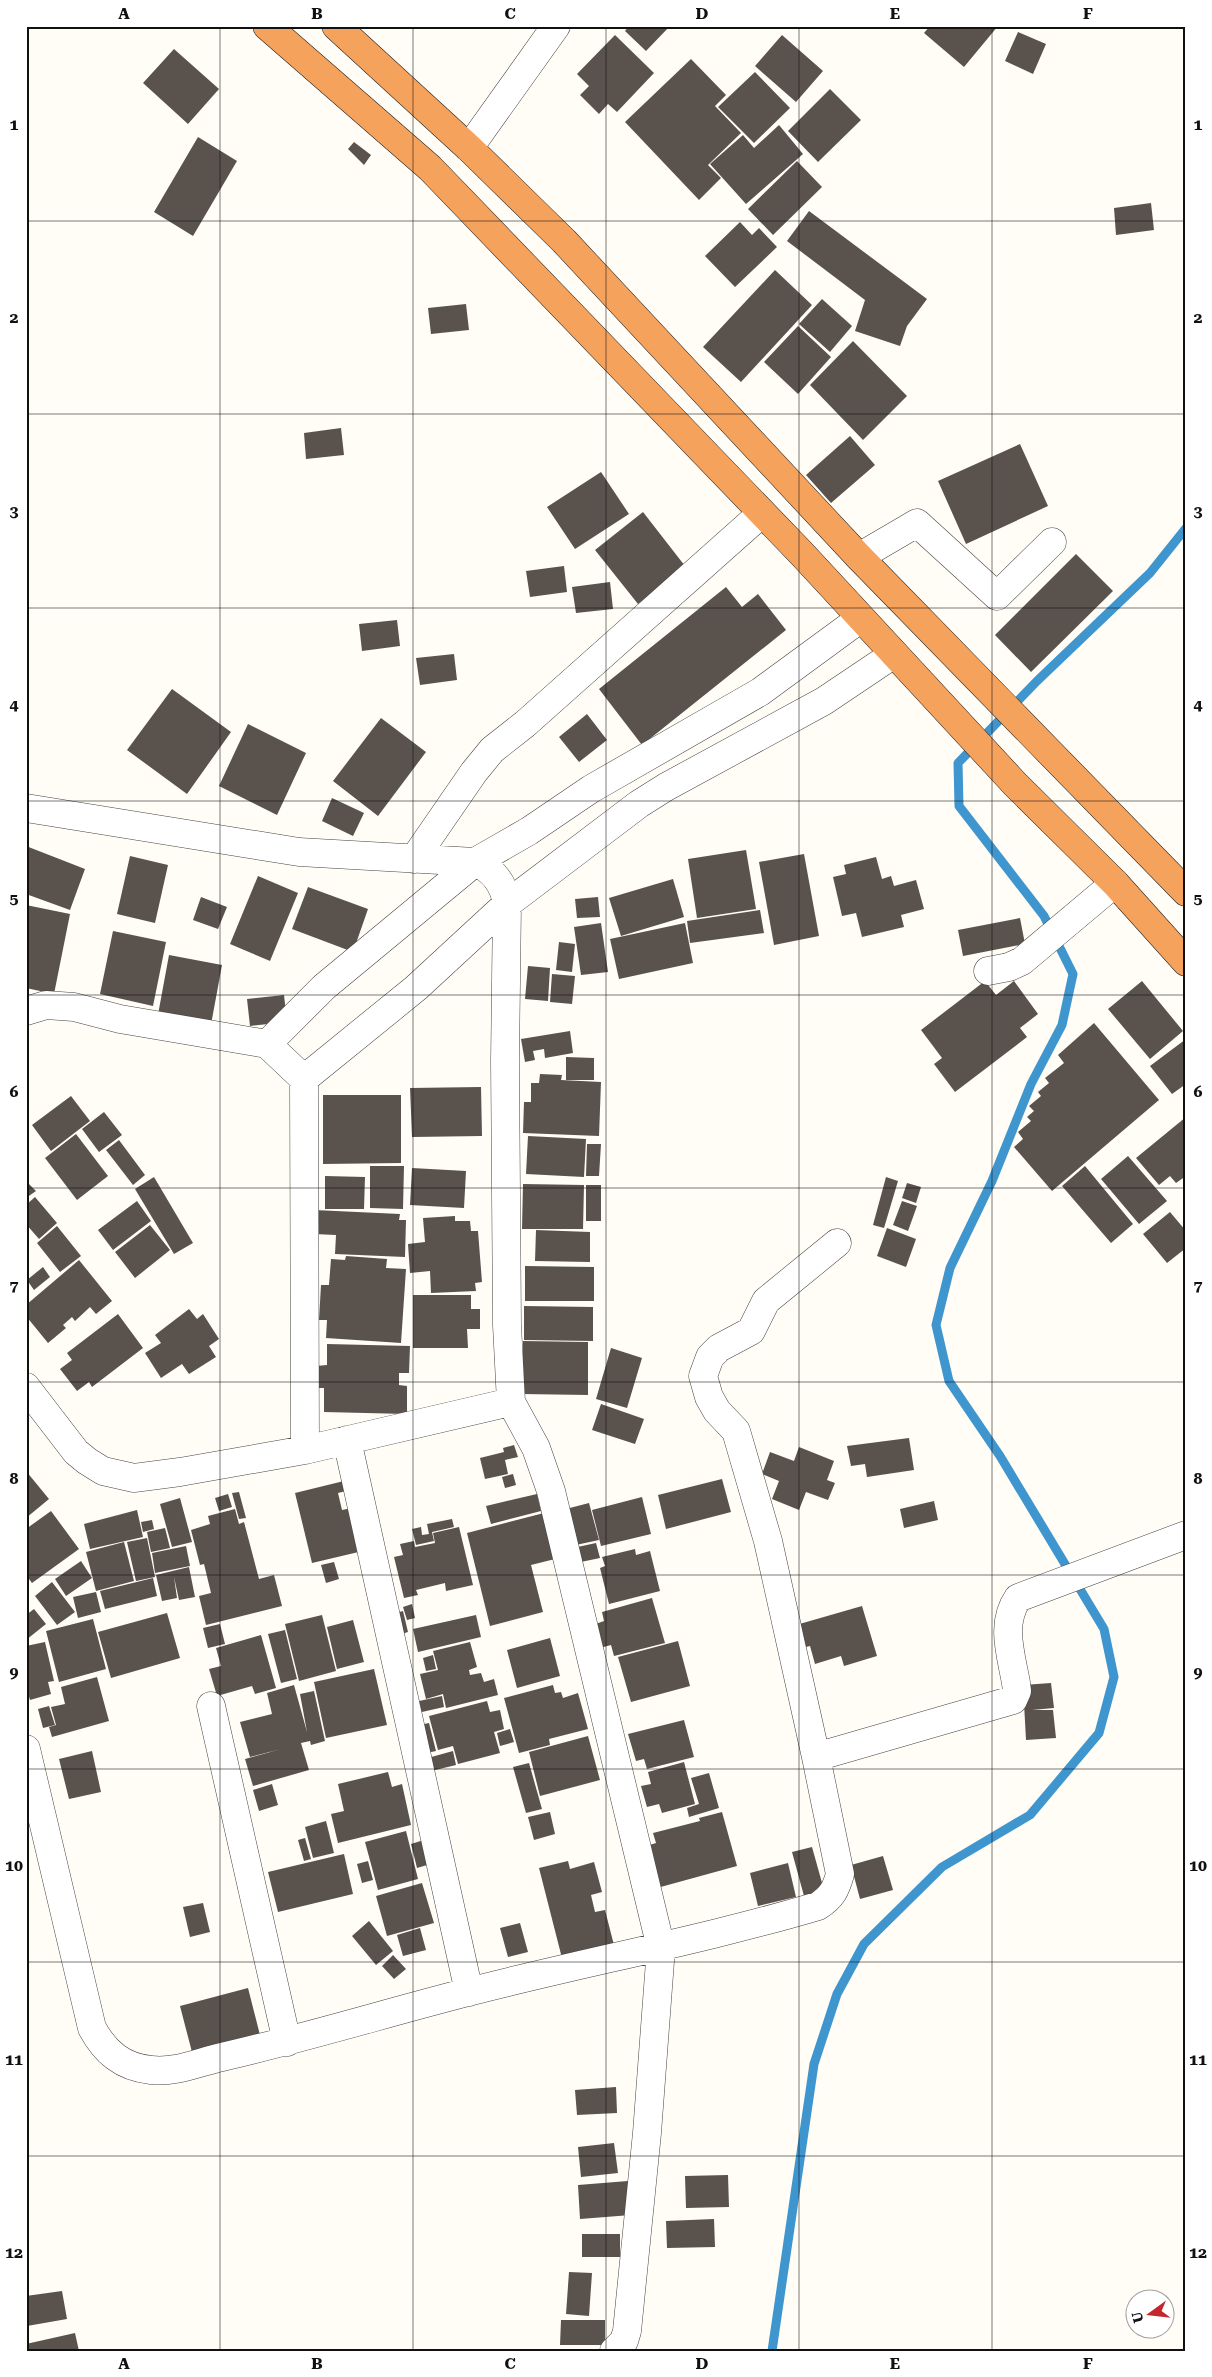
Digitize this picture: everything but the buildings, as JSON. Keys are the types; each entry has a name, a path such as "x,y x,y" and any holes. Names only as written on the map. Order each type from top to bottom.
{"highway":[{"path":"266,26 430,168 862,618 1015,784 1115,883 1186,962"},
{"path":"336,26 469,148 564,241 859,557 1186,892"}],"street":[{"path":"469,148 556,26"},
{"path":"414,859 474,772 492,750 525,724 762,513"},
{"path":"859,557 917,523 997,596 1052,542"},
{"path":"267,1044 324,987 475,862 529,831 592,790 760,692 862,618"},
{"path":"304,1079 416,988 507,904 639,804 666,787 824,701 903,663"},
{"path":"26,808 299,852 475,862 483,865 497,878 505,892 507,904 505,1090 506,1325 511,1402 536,1448 551,1491 661,1948 647,2133 627,2331 624,2341 614,2351"},
{"path":"988,971 1009,967 1022,961 1040,948 1115,883"},
{"path":"26,1011 46,1006 74,1006 120,1019 267,1044 304,1079 305,1450"},
{"path":"26,1749 92,2028 100,2044 111,2056 151,2070 182,2068 287,2042 469,1992 661,1948 818,1906 830,1898 840,1874 816,1757 768,1541 748,1467 736,1431 717,1411 709,1397 703,1376 710,1357 719,1348 751,1331 766,1301 837,1243"},
{"path":"26,1387 76,1452 103,1471 146,1478 305,1450 511,1402"},
{"path":"347,1440 469,1992"},
{"path":"816,1757 1013,1700 1017,1691 1007,1632 1012,1607 1018,1598 1186,1535"},
{"path":"211,1706 287,2042"}],"waterway":[{"path":"772,2351 814,2064 837,1994 864,1944 942,1867 1030,1815 1099,1733 1114,1677 1104,1629 1000,1456 949,1381 936,1325 950,1268 992,1181 1031,1084 1062,1025 1073,974 1044,916 959,806 958,763 1037,681 1150,573 1186,528"}]}
